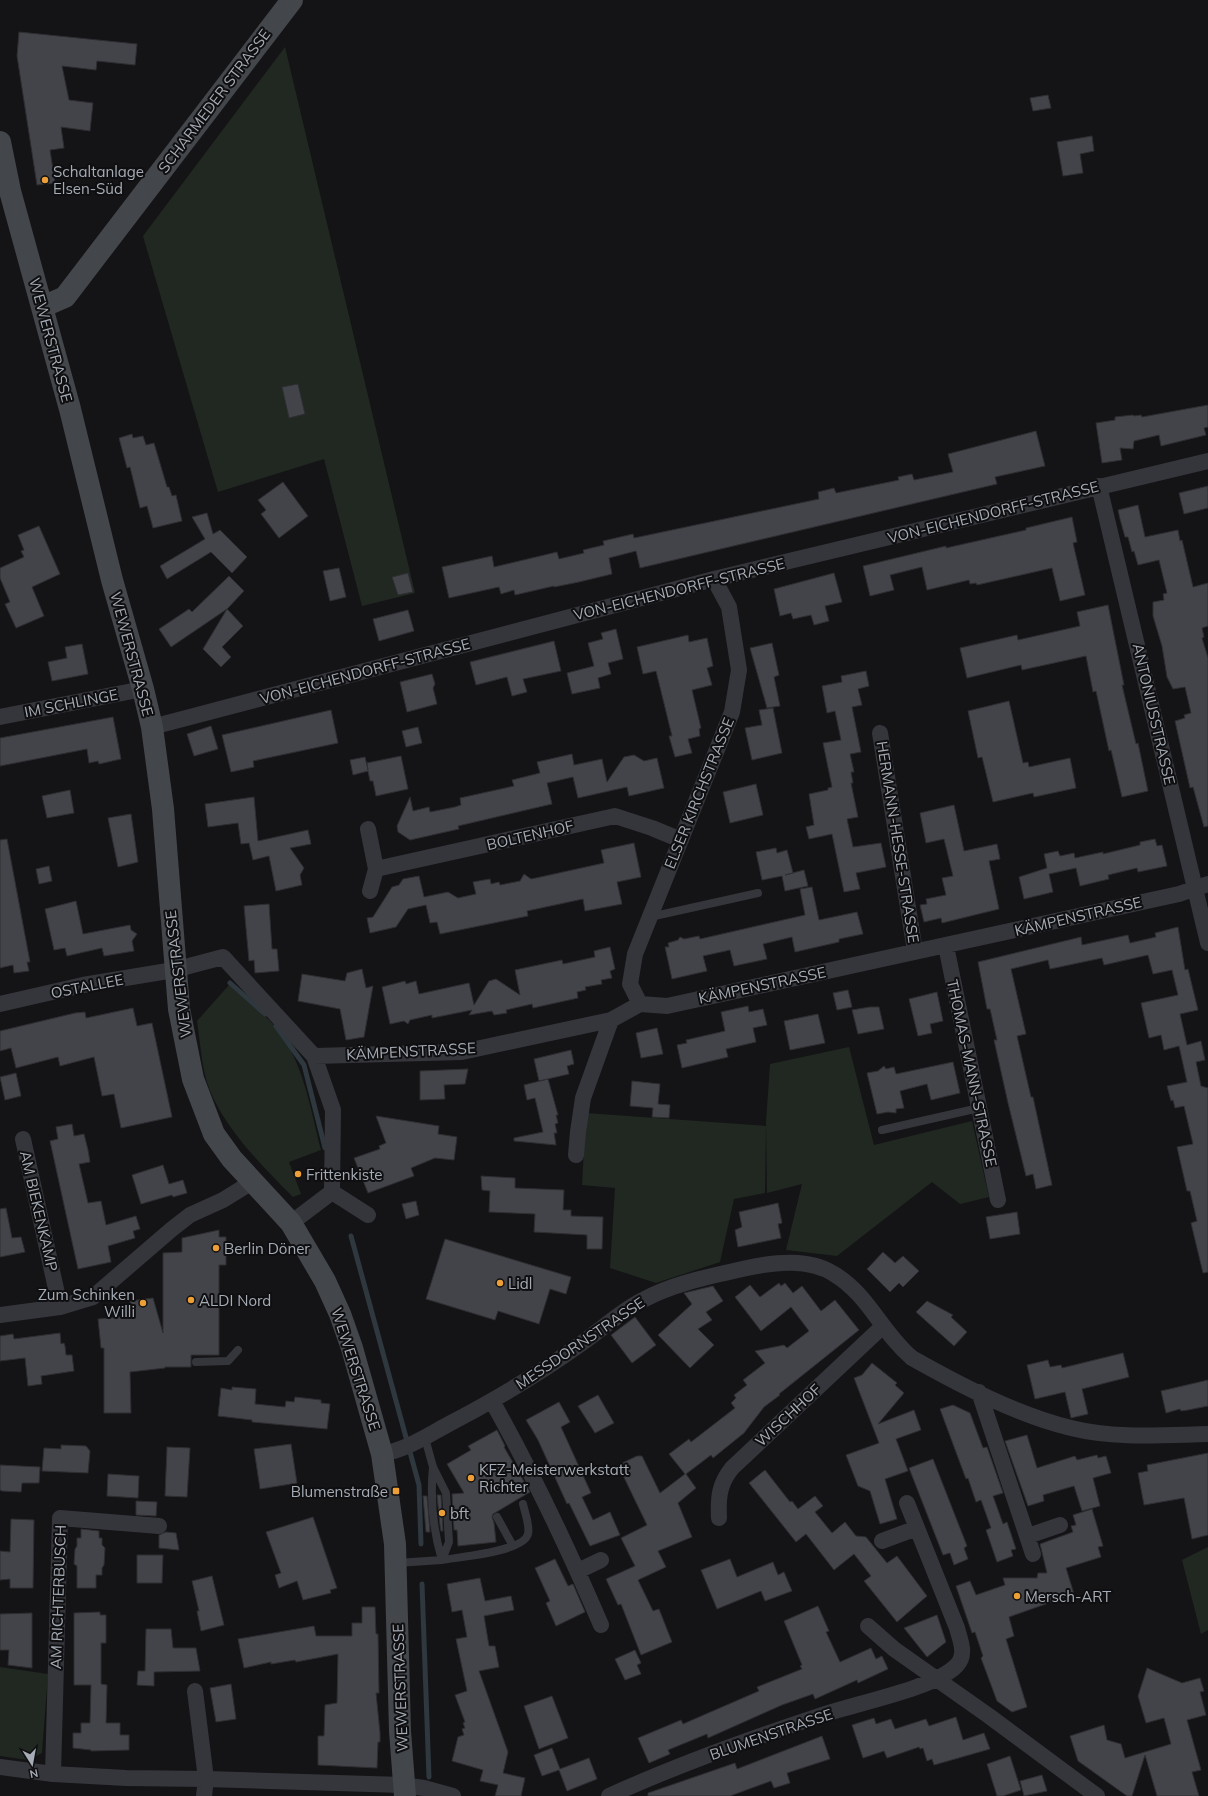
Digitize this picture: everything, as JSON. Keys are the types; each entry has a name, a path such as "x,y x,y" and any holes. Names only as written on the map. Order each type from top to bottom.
{"main road":[{"name":"SCHARMEDER STRASSE","path":"42,307 65,297 292,0"},
{"name":"WEWERSTRASSE","path":"0,142 5,192 42,307 70,409 112,580 143,689 152,727 165,829 174,970 179,1009 193,1078 203,1109 214,1134 232,1159 291,1223 316,1263 340,1314 352,1348 405,1446 392,1519 396,1563 404,1790"}],"street":[{"name":"VON-EICHENDORFF-STRASSE","path":"152,727 714,579 1208,461"},
{"name":"ANTONIUSSTRASSE","path":"1099,486 1202,886 1208,943"},
{"name":"ELSER KIRCHSTRASSE","path":"640,1004 630,984 635,954 732,712 739,670 730,607 714,579"},
{"name":"IM SCHLINGE","path":"0,717 143,689"},
{"name":"HERMANN-HESSE-STRASSE","path":"880,733 915,952"},
{"name":"BOLTENHOF","path":"376,869 615,816 652,828 681,840"},
{"path":"368,829 376,869 370,891"},
{"name":"KÄMPENSTRASSE","path":"314,1056 462,1052 611,1020 640,1004 666,1006 1179,894 1202,886"},
{"name":"THOMAS-MANN-STRASSE","path":"946,946 998,1200"},
{"path":"174,970 223,957 314,1056 332,1110 332,1192"},
{"name":"OSTALLEE","path":"0,1004 83,985 174,970"},
{"path":"576,1155 578,1132 584,1098 611,1020"},
{"name":"AM BIEKENKAMP","path":"23,1139 60,1307"},
{"path":"0,1315 60,1307 93,1297 184,1220 223,1200 252,1182"},
{"path":"332,1192 368,1215"},
{"path":"291,1223 332,1192"},
{"name":"MESSDORNSTRASSE","path":"405,1446 492,1401 581,1344 642,1300 706,1278 756,1267 790,1263 823,1268 835,1274 860,1295 883,1326 903,1350 912,1358 979,1392 1021,1411 1072,1428 1091,1432 1154,1435 1208,1434"},
{"name":"WISCHHOF","path":"719,1518 719,1492 724,1477 883,1326"},
{"path":"979,1392 1033,1554"},
{"path":"492,1401 526,1461 578,1571 601,1625"},
{"path":"907,1503 962,1647 962,1657 958,1664 936,1680"},
{"name":"AM RICHTERBUSCH","path":"53,1774 60,1518 159,1526"},
{"path":"1028,1536 1060,1524"},
{"path":"882,1541 917,1528"},
{"path":"578,1571 601,1560"},
{"path":"868,1626 894,1649 1098,1796"},
{"name":"BLUMENSTRASSE","path":"609,1796 631,1791 753,1739 826,1714 936,1680"},
{"path":"195,1691 206,1779 204,1796"},
{"path":"0,1767 53,1774 126,1778 206,1779 404,1790 424,1788 453,1796"}],"lane":[{"path":"650,917 758,893"},
{"path":"882,1130 979,1108"},
{"path":"196,1362 228,1361 238,1350"},
{"path":"405,1446 433,1468 444,1487 449,1542 442,1560"},
{"path":"433,1468 432,1488 435,1533 442,1560"},
{"path":"396,1563 442,1560 495,1552 513,1546 526,1539 528,1535 523,1504"},
{"path":"497,1517 513,1546"}],"shaded area":[{"path":"285,47 415,593 362,606 324,459 218,492 143,236"},
{"path":"229,985 263,1014 273,1024 283,1038 299,1068 309,1100 321,1150 289,1162 301,1194 293,1197 268,1172 242,1142 220,1111 206,1079 197,1021"},
{"path":"849,1047 874,1145 972,1121 989,1197 960,1204 932,1182 837,1256 786,1250 802,1184 767,1193 766,1122 770,1064"},
{"path":"586,1113 766,1126 765,1193 734,1199 720,1262 656,1283 610,1268 615,1188 582,1185"},
{"path":"1208,1547 1208,1630 1201,1634 1182,1560"},
{"path":"0,1667 48,1674 42,1753 28,1760 0,1756"}],"building":[{"path":"19,32 137,44 135,65 97,61 96,70 62,66 69,100 93,103 90,131 61,127 64,148 50,150 55,183 37,185 17,56"},
{"path":"1048,95 1051,108 1033,111 1030,98"},
{"path":"1092,136 1094,151 1080,154 1083,173 1063,176 1057,142"},
{"path":"298,384 305,414 289,418 282,387"},
{"path":"1208,405 1208,427 1204,428 1206,435 1161,446 1159,435 1134,441 1133,449 1120,448 1122,460 1102,463 1096,423 1115,420 1115,417 1141,415 1142,417"},
{"path":"1036,431 1045,466 995,477 997,484 640,568 636,551 609,558 612,574 579,582 515,595 514,590 501,594 499,587 449,598 442,567 492,556 494,567 557,552 559,559 584,553 583,550 604,545 603,541 633,534 634,538 819,499 818,492 834,488 836,493 899,480 898,477 912,474 914,480 953,472 948,454"},
{"path":"132,434 133,438 143,436 146,445 154,443 167,487 169,487 172,496 176,495 182,521 153,528 147,506 140,508 130,467 127,468 119,438"},
{"path":"283,482 308,516 279,538 261,514 266,510 258,500"},
{"path":"1208,486 1208,508 1184,514 1179,493"},
{"path":"1138,505 1145,537 1178,530 1180,541 1182,540 1193,587 1208,583 1208,626 1202,628 1204,637 1202,638 1208,658 1208,826 1204,827 1193,787 1190,788 1175,721 1185,718 1184,715 1191,713 1185,687 1173,689 1167,677 1162,646 1153,616 1153,602 1164,600 1163,594 1167,593 1159,560 1138,565 1134,551 1132,552 1128,537 1125,537 1118,510"},
{"path":"207,513 213,534 220,530 247,557 232,573 211,552 167,579 160,566 205,539 192,517"},
{"path":"1072,517 1077,542 1073,543 1085,595 1060,601 1052,568 977,585 976,583 970,584 969,580 927,590 922,567 890,575 894,590 870,596 863,566 946,546 946,548 1026,530 1026,528"},
{"path":"39,526 60,574 32,587 44,616 16,628 5,604 10,602 0,578 0,568 24,557 21,551 24,550 18,535"},
{"path":"339,568 346,597 330,601 323,571"},
{"path":"408,573 413,592 398,595 392,577"},
{"path":"834,573 842,602 825,606 829,621 814,625 811,615 793,619 791,613 780,616 774,589"},
{"path":"229,576 244,591 227,609 171,647 159,629 189,609 192,612"},
{"path":"1108,605 1124,685 1122,685 1136,744 1138,743 1148,791 1122,797 1111,750 1109,751 1096,691 1093,692 1086,656 1022,670 1021,665 967,678 960,648 1017,635 1018,640 1080,626 1077,612"},
{"path":"227,609 243,626 222,647 231,657 221,667 203,649"},
{"path":"408,610 414,631 379,641 373,619"},
{"path":"616,629 623,659 608,663 611,674 598,678 600,688 572,694 567,673 594,666 588,643 603,639 601,633"},
{"path":"688,635 689,642 707,638 713,666 707,668 712,685 692,690 701,728 699,729 700,736 688,739 692,753 675,757 669,736 672,736 656,671 643,674 637,647"},
{"path":"554,641 561,671 523,679 527,692 512,696 507,677 476,685 470,662"},
{"path":"772,643 779,675 774,677 780,706 767,708 750,648"},
{"path":"82,644 88,674 52,681 48,662 67,658 65,647"},
{"path":"866,671 869,686 858,689 862,705 852,707 861,752 850,754 854,772 851,772 853,783 851,783 858,817 847,819 853,847 881,843 886,867 856,873 860,889 844,892 832,834 809,839 806,827 814,825 809,794 828,790 828,788 832,787 823,743 841,740 835,711 827,713 822,686 842,682 841,676"},
{"path":"432,674 435,684 433,688 437,704 407,712 400,682"},
{"path":"1009,701 1023,763 1028,762 1029,767 1070,758 1076,788 1034,797 1033,793 993,802 982,757 978,758 968,711"},
{"path":"773,708 782,753 752,760 745,728 762,725 759,710"},
{"path":"331,710 338,743 253,761 254,767 231,772 222,735"},
{"path":"113,717 121,759 99,764 98,761 89,763 87,749 0,766 0,738"},
{"path":"211,726 218,749 194,756 187,734"},
{"path":"418,727 422,743 406,747 402,731"},
{"path":"572,754 574,765 602,759 607,782 624,757 634,755 644,761 657,758 664,788 629,796 627,787 578,798 573,777 547,783 552,804 458,826 459,829 410,840 398,832 397,826 410,797 413,811 429,807 430,812 455,807 461,805 460,798 514,786 512,780 540,773 537,762"},
{"path":"401,756 408,789 376,796 373,781 370,781 368,771 353,775 350,760 365,757 368,770 367,763"},
{"path":"756,784 763,815 730,823 723,792"},
{"path":"70,790 74,813 47,818 42,796"},
{"path":"254,797 258,841 308,830 311,844 290,848 304,868 300,875 302,885 276,891 269,856 253,860 249,843 241,844 238,823 208,827 205,804"},
{"path":"954,805 964,851 997,844 1000,859 989,861 999,909 942,923 941,918 924,922 920,905 927,904 926,899 946,895 942,878 953,876 944,839 926,843 920,813"},
{"path":"131,814 138,862 118,867 108,818"},
{"path":"7,839 30,962 27,962 29,971 14,973 13,965 0,968 0,840"},
{"path":"1155,839 1157,846 1162,845 1167,866 1138,872 1137,868 1108,875 1109,879 1080,886 1076,868 1049,874 1053,892 1024,899 1019,877 1047,868 1044,854 1058,851 1060,856 1074,853 1075,858 1103,852 1103,854 1140,845 1140,842"},
{"path":"634,843 641,877 617,882 622,904 585,911 583,899 527,911 528,916 440,934 437,922 430,923 426,905 408,909 396,927 370,933 367,918 373,917 392,887 399,885 403,879 419,876 424,897 448,892 458,898 476,894 473,882 490,879 491,884 499,882 500,885 520,881 524,874 531,879 604,863 601,850"},
{"path":"776,848 777,853 787,850 793,873 804,870 808,886 785,891 782,876 762,880 756,852"},
{"path":"49,866 52,881 39,884 36,869"},
{"path":"812,887 819,920 857,912 863,934 839,939 839,942 795,952 792,937 763,944 767,959 734,966 730,950 703,956 707,971 672,979 665,947 669,947 668,943 678,940 680,937 684,939 699,936 700,939 805,915 800,889"},
{"path":"76,901 83,934 130,925 131,930 137,934 132,941 134,951 104,956 102,948 67,956 65,948 54,950 45,909"},
{"path":"269,904 272,949 277,949 279,971 255,973 254,960 249,961 244,906"},
{"path":"1178,927 1185,970 1188,969 1198,1010 1180,1014 1187,1045 1201,1041 1205,1060 1196,1062 1201,1086 1208,1088 1208,1272 1203,1273 1191,1223 1197,1221 1190,1191 1187,1191 1177,1147 1193,1144 1184,1106 1175,1108 1173,1100 1171,1101 1167,1086 1187,1082 1179,1046 1164,1050 1161,1035 1149,1038 1141,1003 1178,995 1172,970 1153,974 1148,955 1104,965 1102,958 1050,969 1048,960 1011,969 1026,1034 1017,1036 1031,1097 1033,1097 1052,1185 1036,1189 1033,1174 1026,1176 1008,1103 994,1040 997,1040 990,1009 987,1009 978,962 1081,937 1082,945 1128,935 1130,943 1156,937 1155,933"},
{"path":"610,947 615,969 610,971 612,978 601,980 602,984 585,987 586,990 577,992 578,998 533,1008 532,1004 506,1010 507,1013 494,1015 492,1011 469,1015 472,1010 432,1018 432,1015 410,1020 408,1024 404,1021 390,1024 382,987 405,981 406,984 416,981 419,994 469,983 474,1005 489,981 496,979 520,995 515,970 562,960 563,964 595,957 594,951"},
{"path":"362,969 366,988 373,986 364,1037 346,1040 340,1009 298,1001 302,974 345,981 347,973"},
{"path":"848,990 852,1007 837,1010 833,993"},
{"path":"937,992 943,1021 930,1024 932,1033 918,1036 909,999"},
{"path":"748,1006 749,1012 763,1009 767,1025 753,1028 756,1042 726,1049 728,1057 682,1068 677,1045 687,1043 686,1040 725,1031 721,1012"},
{"path":"879,1007 884,1029 858,1034 852,1010"},
{"path":"133,1008 137,1026 152,1023 172,1117 121,1128 114,1094 102,1096 94,1057 60,1066 58,1057 16,1068 11,1048 0,1051 0,1031 75,1013 85,1012 86,1018"},
{"path":"818,1014 825,1043 790,1050 784,1021"},
{"path":"657,1028 663,1054 641,1058 636,1033"},
{"path":"571,1050 574,1064 567,1066 569,1074 539,1081 534,1059"},
{"path":"953,1062 960,1093 931,1100 927,1084 900,1091 904,1108 896,1109 896,1113 888,1112 877,1114 867,1073 878,1071 884,1066 886,1069 894,1067 896,1074"},
{"path":"468,1069 465,1084 444,1085 445,1099 420,1100 420,1071"},
{"path":"16,1073 21,1096 5,1100 0,1077"},
{"path":"548,1079 558,1115 556,1115 558,1123 555,1124 557,1133 554,1133 556,1145 514,1141 514,1138 543,1132 535,1098 527,1100 524,1085"},
{"path":"632,1081 660,1084 658,1104 670,1105 669,1118 652,1117 653,1108 630,1106"},
{"path":"376,1116 439,1126 438,1134 457,1137 454,1160 435,1158 411,1168 414,1176 368,1193 354,1158 380,1149 379,1146 386,1143"},
{"path":"72,1124 74,1136 84,1134 88,1150 90,1162 79,1164 88,1203 101,1201 106,1225 136,1216 140,1229 133,1231 135,1238 108,1246 111,1262 78,1269 50,1141 58,1139 56,1127"},
{"path":"163,1165 169,1184 183,1180 187,1193 173,1197 172,1195 141,1204 132,1175"},
{"path":"481,1176 515,1178 515,1188 564,1190 563,1210 571,1210 571,1216 603,1217 602,1249 587,1249 587,1235 534,1232 535,1214 489,1212 490,1191 482,1190"},
{"path":"416,1201 419,1215 406,1219 402,1204"},
{"path":"778,1203 782,1223 778,1224 781,1238 738,1247 735,1230 742,1227 739,1212"},
{"path":"6,1208 12,1238 21,1237 25,1252 0,1257 0,1209"},
{"path":"1017,1212 1020,1234 990,1239 986,1217"},
{"path":"219,1230 219,1237 226,1237 226,1265 219,1265 219,1355 191,1355 191,1367 165,1367 130,1372 131,1413 104,1413 104,1348 101,1348 98,1319 131,1316 130,1301 153,1298 163,1333 163,1253 182,1252 182,1238"},
{"name":"Lidl","path":"445,1239 571,1277 566,1294 550,1289 539,1324 498,1311 495,1320 426,1299"},
{"path":"883,1252 895,1263 903,1256 919,1271 903,1287 899,1283 890,1292 867,1269"},
{"path":"779,1283 781,1286 785,1283 793,1293 802,1286 821,1311 835,1300 859,1330 764,1407 744,1433 713,1458 711,1455 686,1474 696,1488 678,1503 692,1537 658,1551 666,1567 638,1580 653,1611 659,1609 672,1642 641,1655 621,1604 618,1605 606,1579 635,1566 621,1538 647,1525 618,1465 637,1456 642,1456 660,1493 685,1474 669,1454 689,1439 691,1442 735,1408 731,1403 736,1398 734,1395 747,1385 743,1380 765,1363 755,1351 784,1345 787,1348 809,1331 791,1307 761,1331 735,1297 750,1285 760,1297"},
{"path":"713,1286 723,1301 706,1312 712,1320 698,1329 714,1345 690,1368 658,1335 692,1304 684,1293"},
{"path":"927,1301 953,1315 951,1317 967,1332 954,1346 916,1312"},
{"path":"635,1317 656,1345 632,1363 611,1335"},
{"path":"60,1333 61,1344 64,1343 66,1355 72,1355 74,1371 41,1376 42,1384 28,1386 25,1358 0,1361 0,1336 13,1334 14,1339"},
{"path":"1123,1353 1129,1377 1082,1389 1088,1414 1071,1418 1065,1392 1035,1399 1027,1365 1048,1360 1050,1367 1061,1365 1062,1368"},
{"path":"872,1363 897,1383 895,1385 904,1393 878,1424 914,1410 921,1430 896,1439 908,1471 885,1479 897,1519 880,1524 870,1491 858,1486 846,1455 879,1443 854,1378 862,1375"},
{"path":"1208,1380 1208,1406 1181,1411 1180,1409 1166,1413 1161,1391"},
{"path":"232,1387 256,1389 255,1404 285,1407 286,1401 294,1402 295,1397 321,1400 321,1403 330,1404 327,1429 252,1422 252,1420 218,1416 221,1388 232,1390"},
{"path":"598,1395 614,1423 595,1433 578,1406"},
{"path":"559,1402 570,1422 561,1427 591,1493 582,1497 593,1520 610,1512 620,1535 590,1546 569,1503 567,1504 538,1440 526,1420"},
{"path":"953,1405 970,1413 983,1448 987,1447 1003,1493 993,1496 1003,1524 1007,1522 1016,1549 1011,1550 1013,1556 997,1562 986,1530 991,1528 981,1500 976,1502 968,1478 966,1479 940,1409"},
{"path":"497,1430 505,1446 504,1447 530,1492 493,1514 492,1517 496,1542 458,1546 457,1530 454,1530 452,1494 464,1493 447,1464 471,1450 468,1446"},
{"path":"1027,1435 1037,1468 1075,1456 1077,1460 1097,1455 1098,1458 1106,1456 1111,1473 1093,1478 1100,1506 1082,1511 1074,1486 1043,1495 1044,1501 1028,1506 1005,1441"},
{"path":"291,1444 297,1483 260,1489 254,1449"},
{"path":"61,1445 86,1446 90,1451 88,1473 42,1471 44,1448 61,1449"},
{"path":"167,1447 190,1448 187,1497 165,1496"},
{"path":"1208,1453 1208,1535 1192,1539 1184,1498 1144,1505 1138,1473 1148,1471 1147,1465"},
{"path":"933,1459 967,1546 964,1548 968,1559 954,1565 950,1553 943,1555 909,1468"},
{"path":"0,1465 40,1467 39,1483 22,1483 21,1492 2,1491 0,1490"},
{"path":"765,1470 790,1502 792,1501 798,1509 815,1496 823,1506 815,1512 832,1533 845,1522 856,1536 866,1537 887,1563 897,1556 927,1596 897,1622 864,1581 871,1576 854,1554 834,1570 806,1534 796,1542 749,1483"},
{"path":"108,1474 139,1476 138,1498 107,1496"},
{"path":"437,1495 441,1495 443,1531 441,1531 440,1525"},
{"path":"423,1496 427,1496 430,1532 426,1532"},
{"path":"136,1501 157,1502 156,1516 136,1515"},
{"path":"1092,1509 1103,1546 1098,1547 1101,1557 1066,1568 1074,1594 1009,1617 1014,1636 1006,1639 1027,1707 1012,1712 997,1701 981,1658 983,1656 975,1632 972,1633 956,1586 970,1581 976,1595 1005,1585 1003,1578 1037,1578 1038,1573 1047,1573 1040,1544 1073,1532 1071,1526 1076,1525 1073,1515"},
{"path":"313,1517 337,1588 330,1590 331,1593 303,1600 297,1581 279,1588 275,1575 281,1573 266,1532"},
{"path":"11,1519 34,1520 33,1588 10,1588 10,1579 0,1580 0,1551 10,1552"},
{"path":"81,1529 99,1531 99,1538 102,1538 102,1545 105,1548 102,1575 96,1575 96,1588 77,1588 77,1566 74,1564 75,1549 77,1546 77,1538 81,1538"},
{"path":"166,1532 176,1533 179,1550 159,1548 159,1535"},
{"path":"137,1555 163,1555 162,1583 137,1583"},
{"path":"555,1559 568,1586 573,1584 585,1612 556,1626 546,1603 550,1601 535,1568"},
{"path":"730,1559 737,1577 773,1562 778,1575 784,1572 792,1591 765,1601 761,1591 717,1609 701,1570"},
{"path":"212,1576 224,1625 201,1631 197,1611 199,1611 192,1581"},
{"path":"480,1578 485,1601 511,1596 514,1610 484,1616 489,1646 495,1646 499,1667 479,1671 508,1752 503,1773 525,1778 521,1796 495,1796 498,1785 480,1781 483,1770 452,1761 458,1737 464,1735 462,1729 465,1728 463,1723 465,1722 455,1695 467,1691 456,1639 467,1637 462,1610 452,1612 447,1584"},
{"path":"818,1606 829,1631 826,1632 840,1662 871,1648 876,1659 882,1656 888,1669 858,1683 857,1680 815,1699 813,1694 782,1705 708,1738 707,1734 668,1750 670,1754 649,1763 638,1738 681,1720 683,1724 759,1691 757,1687 802,1669 800,1666 802,1665 784,1621"},
{"path":"362,1607 375,1607 376,1634 378,1634 379,1693 376,1693 380,1742 378,1742 377,1768 318,1765 318,1736 324,1736 325,1705 337,1703 338,1654 296,1662 295,1660 271,1664 271,1662 244,1668 238,1639 314,1626 316,1636 352,1636 352,1623 362,1623"},
{"path":"100,1612 100,1615 106,1615 106,1643 101,1643 101,1684 107,1685 106,1723 120,1723 120,1735 129,1735 129,1750 91,1751 73,1748 73,1733 81,1733 81,1723 90,1723 91,1685 74,1685 74,1613"},
{"path":"32,1613 32,1668 8,1665 9,1650 0,1650 0,1614"},
{"path":"937,1615 946,1642 927,1657 904,1628"},
{"path":"146,1629 171,1629 173,1648 196,1648 200,1671 154,1672 154,1686 137,1685 138,1671 145,1671"},
{"path":"635,1650 641,1663 637,1665 641,1674 625,1680 615,1659"},
{"path":"1147,1668 1182,1683 1200,1678 1204,1691 1200,1692 1206,1715 1187,1720 1201,1770 1192,1772 1199,1796 1157,1796 1145,1755 1132,1796 1127,1796 1078,1761 1070,1736 1104,1725 1107,1740 1121,1744 1125,1758 1171,1744 1164,1718 1146,1723 1138,1696"},
{"path":"231,1684 236,1719 216,1722 210,1688"},
{"path":"552,1696 568,1738 539,1749 524,1706"},
{"path":"956,1717 963,1740 984,1733 990,1749 934,1765 932,1759 927,1761 923,1748 920,1749 919,1747 887,1758 884,1751 863,1758 852,1725 874,1718 876,1724 891,1719 895,1729 926,1719 929,1726"},
{"path":"822,1736 830,1759 787,1773 790,1783 774,1788 771,1781 730,1796 648,1796 648,1793 735,1763 737,1769"},
{"path":"552,1748 560,1769 589,1758 597,1779 567,1791 559,1770 542,1776 534,1755"},
{"path":"1010,1756 1021,1790 1003,1796 997,1796 987,1764"},
{"path":"1042,1775 1047,1791 1024,1796 1020,1781"}],"waterway":[{"path":"230,983 265,1014"},
{"path":"276,1026 304,1065 325,1148"},
{"path":"351,1236 419,1485 421,1544"},
{"path":"422,1584 429,1777"}],"place":[{"name":"Schaltanlage Elsen-Süd","path":"45,180"},
{"name":"Frittenkiste","path":"298,1174"},
{"name":"Berlin Döner","path":"216,1248"},
{"name":"Lidl","path":"500,1283"},
{"name":"ALDI Nord","path":"191,1300"},
{"name":"Zum Schinken Willi","path":"143,1303"},
{"name":"KFZ-Meisterwerkstatt Richter","path":"471,1478"},
{"name":"Blumenstraße","path":"396,1491"},
{"name":"bft","path":"442,1513"},
{"name":"Mersch-ART","path":"1017,1596"}]}
